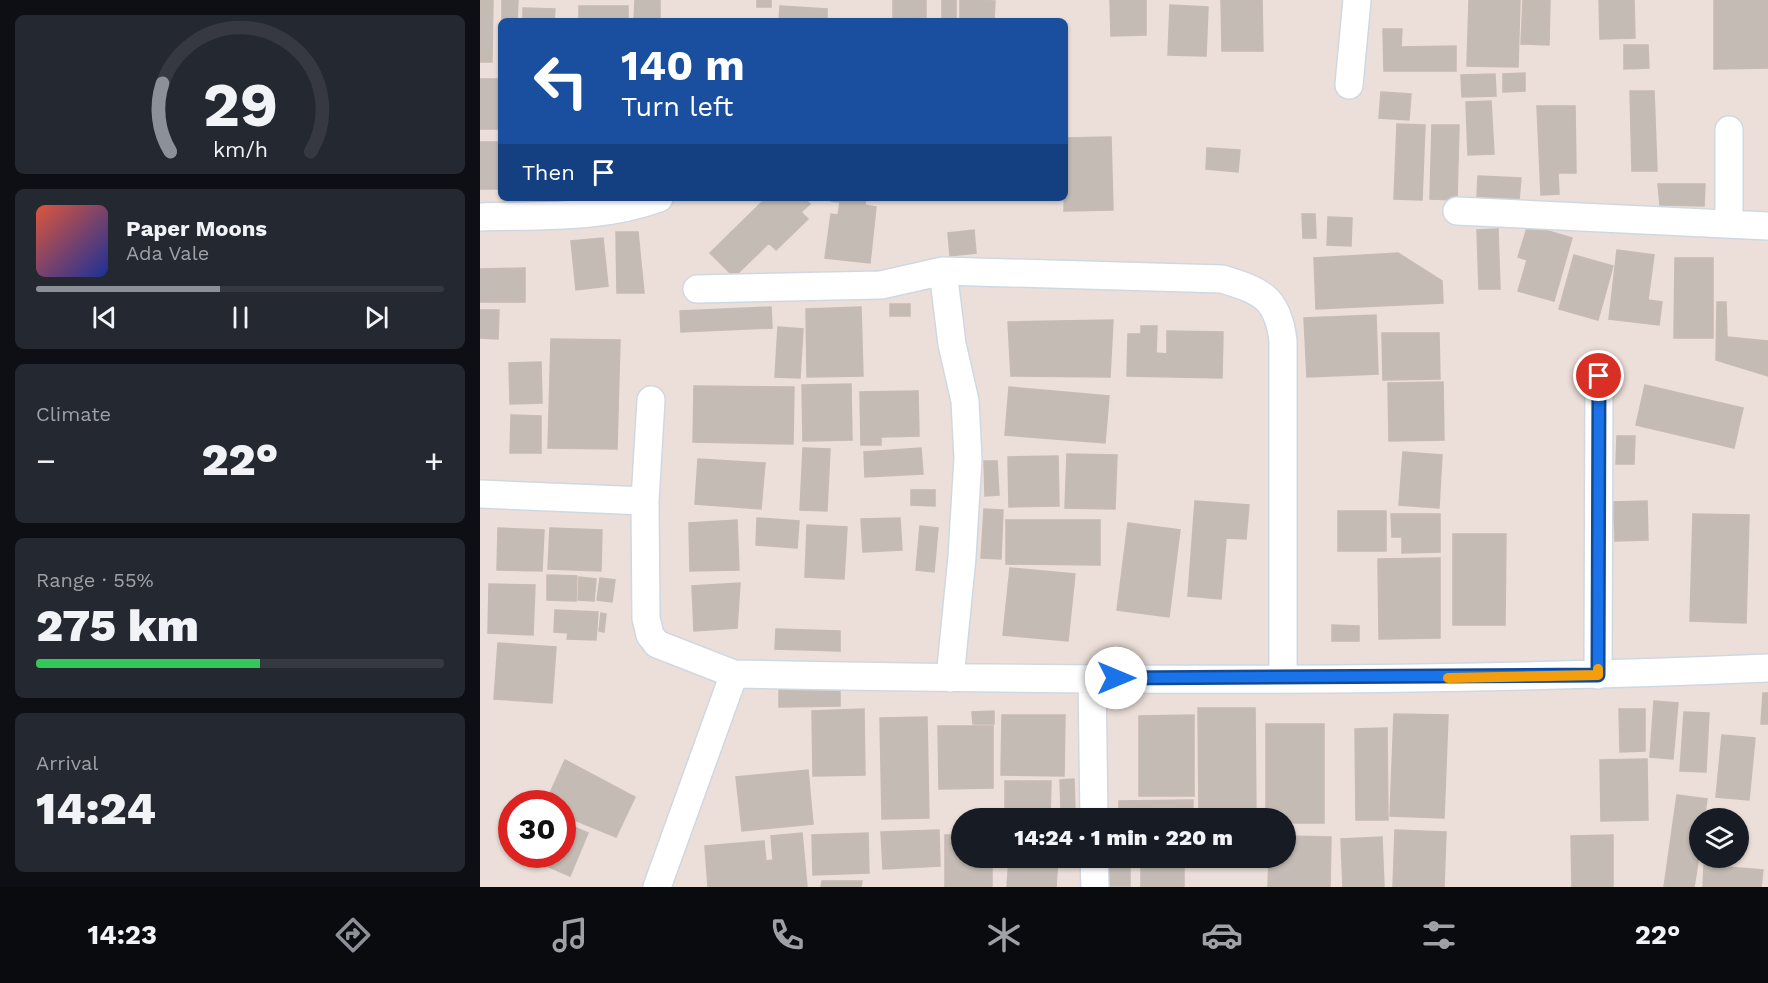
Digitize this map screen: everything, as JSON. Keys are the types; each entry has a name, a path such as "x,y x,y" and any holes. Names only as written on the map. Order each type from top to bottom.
{"street":[{"path":"1349,85 1357,0"},
{"path":"1729,130 1729,224"},
{"path":"480,217 586,214 620,210 649,201"},
{"path":"1457,211 1768,226"},
{"path":"943,271 952,344 964,401 968,458 962,557 950,678"},
{"path":"697,289 881,285 943,271 1221,279 1252,288 1269,302 1280,317 1283,341 1283,678"},
{"path":"1598,675 1599,376"},
{"path":"651,400 645,501 646,618 650,635 657,644 734,674 950,678 1283,678 1598,675 1768,668"},
{"path":"480,494 645,501"},
{"path":"657,887 734,674"},
{"path":"1092,678 1094,808"},
{"path":"1094,868 1095,887"}],"building":[{"path":"480,0 493,0 492,62 480,62"},
{"path":"502,0 518,0 517,18 502,18"},
{"path":"635,0 660,0 660,18 634,18"},
{"path":"757,0 771,0 771,7 757,7"},
{"path":"893,0 926,0 926,17 893,18"},
{"path":"942,0 956,0 956,18 942,18"},
{"path":"960,0 995,1 994,18 960,18"},
{"path":"1110,0 1146,0 1146,35 1111,36"},
{"path":"1221,0 1262,0 1263,51 1222,51"},
{"path":"1469,0 1520,0 1518,67 1467,66"},
{"path":"1523,0 1550,0 1549,45 1521,44"},
{"path":"1599,0 1634,0 1635,38 1600,39"},
{"path":"1714,0 1768,0 1768,68 1714,69"},
{"path":"1170,5 1208,7 1206,56 1168,55"},
{"path":"579,6 628,6 628,18 579,18"},
{"path":"780,6 827,9 827,18 779,18"},
{"path":"523,8 555,9 554,18 523,18"},
{"path":"1383,29 1402,29 1401,47 1456,46 1456,71 1384,71"},
{"path":"1624,45 1648,45 1649,68 1624,69"},
{"path":"1525,73 1525,91 1503,92 1503,74"},
{"path":"1495,74 1496,96 1462,97 1461,75"},
{"path":"480,79 498,79 498,129 480,129"},
{"path":"1630,91 1654,91 1657,171 1632,171"},
{"path":"1381,92 1411,94 1409,120 1379,118"},
{"path":"1491,101 1494,154 1468,155 1466,102"},
{"path":"1537,106 1575,106 1576,173 1558,173 1559,194 1541,195"},
{"path":"1397,124 1425,125 1422,200 1394,199"},
{"path":"1432,125 1459,125 1457,200 1430,199"},
{"path":"1111,137 1113,210 1064,211 1064,201 1068,201 1068,138"},
{"path":"480,142 498,142 498,189 480,189"},
{"path":"1207,148 1240,150 1238,172 1206,169"},
{"path":"1478,176 1521,178 1519,200 1477,197"},
{"path":"1658,184 1705,184 1704,206 1660,205"},
{"path":"763,201 807,201 810,204 801,212 808,219 776,250 769,243 734,277 710,253"},
{"path":"831,201 866,201 865,205 876,207 870,263 825,258 831,214 838,215 840,202"},
{"path":"1302,214 1315,214 1316,238 1303,238"},
{"path":"1328,217 1352,218 1351,246 1327,245"},
{"path":"1528,225 1572,238 1554,301 1518,291 1527,260 1518,257"},
{"path":"1498,229 1500,289 1479,289 1477,230"},
{"path":"974,230 976,253 950,256 948,233"},
{"path":"616,232 638,232 644,293 617,293"},
{"path":"603,238 608,286 576,290 571,241"},
{"path":"1617,250 1654,255 1648,300 1662,302 1659,325 1609,319"},
{"path":"1398,253 1442,281 1443,303 1316,309 1314,258"},
{"path":"1574,255 1613,266 1598,320 1559,309"},
{"path":"1675,258 1713,258 1713,338 1674,338"},
{"path":"525,268 525,302 480,302 480,269"},
{"path":"1717,302 1726,302 1727,337 1768,341 1768,376 1716,360"},
{"path":"890,304 910,304 910,316 890,316"},
{"path":"771,307 772,328 681,332 680,311"},
{"path":"861,307 863,376 807,377 806,309"},
{"path":"480,310 499,310 498,339 480,338"},
{"path":"1376,315 1378,374 1307,377 1304,318"},
{"path":"1113,320 1110,377 1011,376 1008,322"},
{"path":"1141,326 1157,326 1156,353 1167,354 1167,331 1223,332 1222,378 1127,376 1128,334 1141,334"},
{"path":"778,327 803,329 800,378 775,377"},
{"path":"1382,333 1439,333 1440,379 1383,380"},
{"path":"551,339 620,340 617,449 548,448"},
{"path":"541,362 542,403 510,404 509,363"},
{"path":"1443,382 1444,440 1389,441 1388,383"},
{"path":"851,384 852,440 803,441 802,385"},
{"path":"1645,385 1743,408 1734,448 1636,425"},
{"path":"694,386 794,387 793,444 693,442"},
{"path":"1009,387 1109,396 1105,443 1005,435"},
{"path":"918,391 919,436 881,437 881,445 861,445 860,392"},
{"path":"511,415 541,416 541,453 510,453"},
{"path":"1617,436 1635,436 1634,464 1616,464"},
{"path":"803,448 830,449 827,511 800,510"},
{"path":"921,448 923,474 865,477 864,452"},
{"path":"1403,452 1442,455 1439,508 1399,505"},
{"path":"1067,454 1117,455 1115,509 1065,508"},
{"path":"1058,456 1059,506 1009,507 1008,457"},
{"path":"698,459 765,463 761,509 695,504"},
{"path":"984,461 997,461 999,495 985,496"},
{"path":"911,490 935,490 935,506 911,505"},
{"path":"1195,501 1249,505 1246,539 1226,538 1221,599 1188,596"},
{"path":"1647,501 1648,540 1615,541 1613,502"},
{"path":"984,509 1003,510 1001,559 981,558"},
{"path":"1338,511 1386,511 1386,551 1338,551"},
{"path":"1391,514 1440,514 1440,552 1402,553 1402,537 1392,537"},
{"path":"1693,514 1749,515 1746,623 1690,621"},
{"path":"757,518 799,521 797,548 756,545"},
{"path":"900,518 902,550 863,552 861,519"},
{"path":"737,520 739,570 690,571 689,523"},
{"path":"1006,520 1100,520 1100,565 1006,564"},
{"path":"1128,523 1180,530 1169,617 1117,610"},
{"path":"807,525 847,527 844,579 805,577"},
{"path":"920,526 938,528 934,572 916,570"},
{"path":"498,528 544,530 542,571 497,570"},
{"path":"550,528 602,530 601,571 548,569"},
{"path":"1453,534 1506,534 1505,625 1453,625"},
{"path":"1440,558 1440,638 1379,639 1378,559"},
{"path":"1010,568 1075,574 1068,641 1003,635"},
{"path":"547,575 577,576 576,601 547,600"},
{"path":"579,577 596,579 594,601 578,600"},
{"path":"600,578 615,580 612,602 597,600"},
{"path":"740,583 737,628 694,631 692,586"},
{"path":"489,584 535,585 533,635 488,633"},
{"path":"555,610 598,612 596,640 567,639 568,633 554,632"},
{"path":"601,613 606,614 604,632 599,631"},
{"path":"1332,625 1359,626 1359,641 1332,641"},
{"path":"776,629 840,631 840,651 775,649"},
{"path":"498,643 556,647 552,703 494,699"},
{"path":"840,685 840,706 779,707 779,686"},
{"path":"1763,693 1768,693 1768,724 1761,724"},
{"path":"1654,701 1678,703 1673,759 1650,757"},
{"path":"1198,708 1255,708 1256,808 1199,808"},
{"path":"864,709 865,775 813,776 812,711"},
{"path":"1619,709 1645,709 1645,751 1620,752"},
{"path":"994,711 994,724 973,724 972,712"},
{"path":"1684,712 1709,713 1706,772 1680,771"},
{"path":"1394,714 1448,715 1444,818 1390,816"},
{"path":"1002,715 1065,715 1064,776 1001,775"},
{"path":"1194,715 1194,796 1139,796 1139,716"},
{"path":"927,717 929,818 882,819 880,718"},
{"path":"1266,724 1324,724 1324,823 1296,823 1296,808 1266,808"},
{"path":"938,726 993,726 993,788 939,789"},
{"path":"1387,728 1388,820 1356,820 1355,729"},
{"path":"1722,735 1755,738 1749,800 1716,797"},
{"path":"1647,759 1648,820 1601,821 1600,760"},
{"path":"565,760 635,797 616,837 576,821 576,790 551,790"},
{"path":"808,770 813,824 742,831 736,777"},
{"path":"1074,779 1075,808 1061,808 1060,780"},
{"path":"1005,781 1051,781 1050,808 1005,808"},
{"path":"1677,795 1707,799 1706,808 1689,808 1689,868 1697,868 1694,887 1664,887"},
{"path":"1193,800 1193,808 1119,808 1119,801"},
{"path":"576,828 588,833 576,862"},
{"path":"939,830 940,866 883,869 881,832"},
{"path":"1395,830 1446,832 1444,887 1393,887"},
{"path":"802,833 807,887 708,887 705,846 764,841 766,861 773,860 771,836"},
{"path":"868,833 869,873 813,875 812,835"},
{"path":"945,835 951,835 951,868 992,868 992,887 945,887"},
{"path":"1613,835 1613,887 1572,887 1571,836"},
{"path":"1296,836 1331,837 1330,887 1268,887 1269,868 1296,868"},
{"path":"1382,837 1384,887 1343,887 1341,839"},
{"path":"551,868 573,868 570,876"},
{"path":"1008,868 1057,868 1056,887 1007,887"},
{"path":"1107,868 1130,868 1130,886 1106,886"},
{"path":"1141,868 1184,868 1184,887 1141,887"},
{"path":"1704,868 1763,870 1761,887 1703,887"},
{"path":"822,881 862,881 861,887 821,887"}],"slow traffic":[{"path":"1448,678 1598,675 1598,669"}],"route":[{"path":"1116,678 1454,678 1598,675 1599,376"}]}
